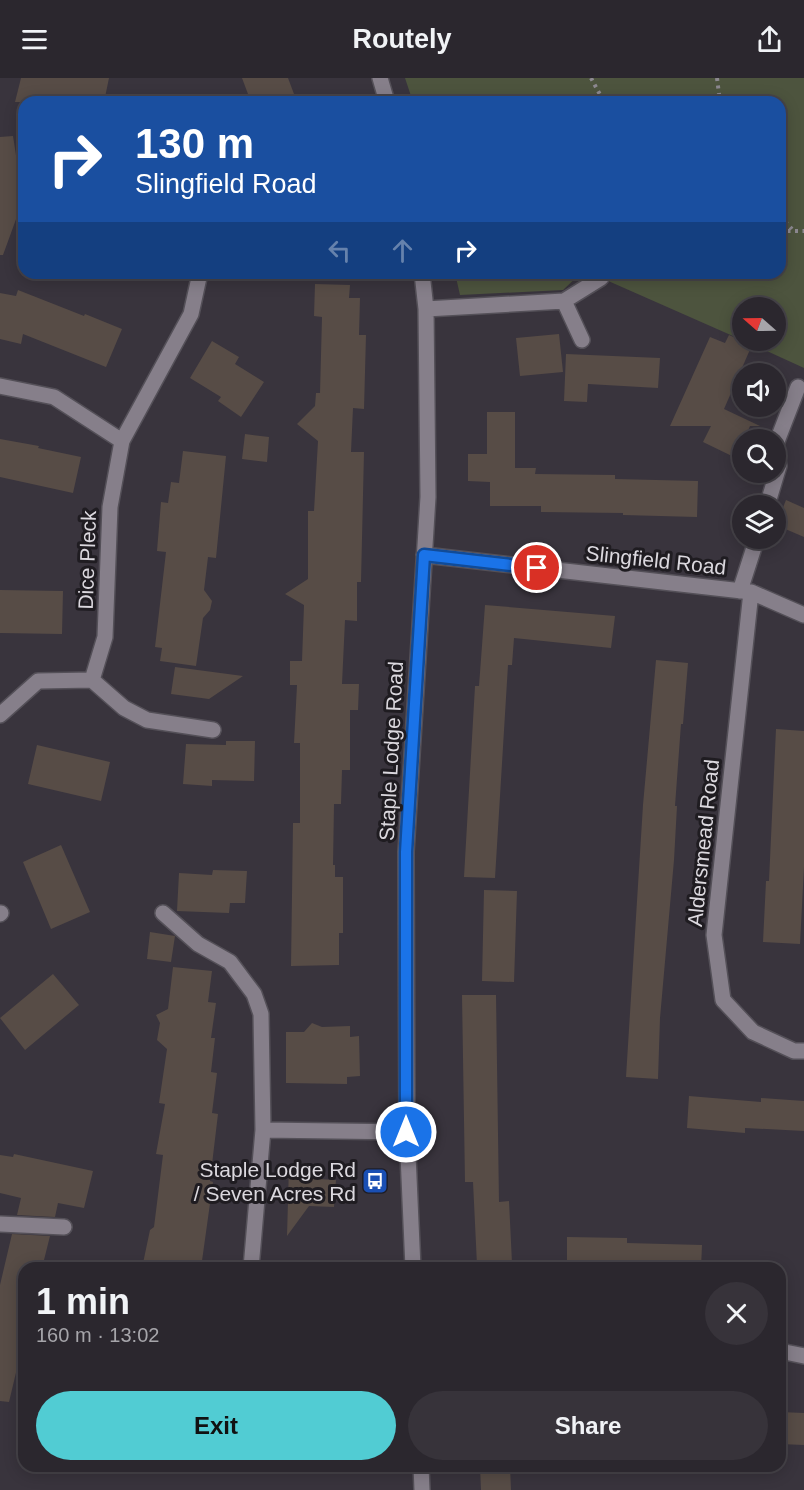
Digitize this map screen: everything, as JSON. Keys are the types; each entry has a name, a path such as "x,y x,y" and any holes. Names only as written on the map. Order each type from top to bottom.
{"street":[{"path":"380,78 385,96"},
{"name":"Dice Pleck","path":"92,680 105,637 110,507 122,441 191,314 199,279"},
{"name":"Staple Lodge Road","path":"413,1262 406,1132 406,852 428,497 426,309 423,279"},
{"path":"426,309 564,301 599,279"},
{"path":"564,301 582,340"},
{"path":"0,386 54,397 122,441"},
{"path":"782,429 798,387"},
{"name":"Slingfield Road","path":"746,591 754,549"},
{"name":"Slingfield Road","path":"424,555 746,591 804,615"},
{"name":"Aldersmead Road","path":"746,591 714,934 718,975 723,1000 753,1032 794,1051 804,1051"},
{"path":"0,715 38,681 92,680 124,708 147,720 213,730"},
{"path":"163,913 198,944 230,962 254,994 261,1014 264,1130 254,1262"},
{"path":"264,1130 406,1132"},
{"path":"0,1224 64,1227"},
{"path":"786,1352 804,1356"},
{"path":"421,1472 422,1490"}],"path":[{"path":"591,78 601,96"},
{"path":"717,78 719,96"},
{"path":"786,223 792,230"},
{"path":"786,230 804,231"}],"green space":[{"path":"405,78 804,78 804,368 767,351 786,351 786,297 732,297 732,336 605,279 786,279 786,96 411,96"},
{"path":"456,279 575,279 563,290 460,295"}],"building":[{"path":"21,78 109,78 105,96 18,96 18,102 15,102"},
{"path":"242,78 288,78 295,96 249,96"},
{"path":"13,136 18,168 18,214 3,255 0,255 0,137"},
{"path":"315,284 350,285 349,298 360,298 359,335 366,335 364,409 353,408 351,452 364,452 361,582 357,582 357,621 345,620 342,684 359,684 358,710 350,710 350,770 342,770 341,804 334,804 333,865 335,865 335,877 343,877 343,933 339,933 339,965 291,966 293,823 300,823 300,743 294,743 297,685 290,685 290,661 302,661 304,605 285,594 308,579 308,511 314,511 318,441 297,424 315,406 316,393 320,393 322,317 314,316"},
{"path":"18,290 122,329 106,367 23,334 21,344 0,339 0,293 16,296"},
{"path":"559,334 563,372 520,376 516,338"},
{"path":"729,335 732,336 732,351 749,351 744,363 732,363 732,391 724,409 732,413 732,417 741,417 760,426 732,429 732,456 703,442 711,426 670,426 710,337 725,343"},
{"path":"212,341 239,357 235,364 264,382 241,417 218,401 221,397 190,378"},
{"path":"566,354 660,358 658,388 588,384 587,402 564,401"},
{"path":"487,412 515,412 515,468 536,468 535,474 615,475 615,479 698,481 697,517 541,512 541,506 490,506 490,482 468,481 468,454 487,454"},
{"path":"245,434 269,437 267,462 242,459"},
{"path":"0,439 81,457 73,493 0,477"},
{"path":"183,451 226,456 216,558 208,557 204,590 212,601 210,610 203,618 196,666 160,661 162,648 155,647 166,552 157,551 161,502 168,503 171,482 179,483"},
{"path":"786,500 804,508 804,537 786,529"},
{"path":"0,590 63,591 62,634 0,633"},
{"path":"485,605 615,616 611,648 514,638 512,665 508,665 495,878 464,877 475,686 479,686"},
{"path":"656,660 688,663 675,806 677,806 674,860 660,1018 658,1079 626,1077 643,805"},
{"path":"175,667 243,676 209,699 171,694"},
{"path":"776,729 804,731 804,867 800,944 763,942 766,881 769,881"},
{"path":"226,741 255,741 254,781 212,780 212,786 183,784 186,744 226,745"},
{"path":"37,745 110,762 101,801 28,784"},
{"path":"61,845 90,912 51,929 23,862"},
{"path":"213,870 247,871 245,903 230,903 229,913 177,911 179,873 212,875"},
{"path":"484,890 517,891 514,982 482,981"},
{"path":"150,932 175,936 171,962 147,959"},
{"path":"173,967 212,971 208,1002 216,1003 211,1038 215,1038 211,1072 217,1073 212,1113 218,1114 210,1181 213,1182 202,1262 143,1262 150,1230 154,1227 163,1155 156,1154 165,1104 159,1103 167,1049 157,1040 160,1023 156,1015 168,1009"},
{"path":"53,974 79,1005 25,1050 0,1018"},
{"path":"462,995 496,995 499,1202 509,1201 512,1262 477,1262 473,1182 465,1182"},
{"path":"312,1023 322,1027 350,1026 350,1037 359,1036 360,1076 347,1077 347,1084 286,1083 286,1032 304,1032"},
{"path":"689,1096 761,1102 761,1098 804,1101 804,1131 745,1128 745,1133 687,1128"},
{"path":"14,1154 93,1171 84,1208 58,1203 55,1217 17,1215 21,1198 0,1193 0,1155 13,1157"},
{"path":"289,1165 319,1167 318,1179 336,1180 334,1207 309,1206 287,1236"},
{"path":"12,1234 50,1236 44,1262 18,1262 18,1364 9,1402 0,1401 0,1285"},
{"path":"567,1237 627,1238 627,1243 702,1245 701,1262 567,1262"},
{"path":"786,1412 804,1413 804,1445 786,1444"},
{"path":"480,1472 510,1472 511,1490 481,1490"}],"place":[{"name":"Staple Lodge Rd / Seven Acres Rd","path":"375,1181"}],"route":[{"path":"406,1132 406,852 424,555 537,568"}]}
